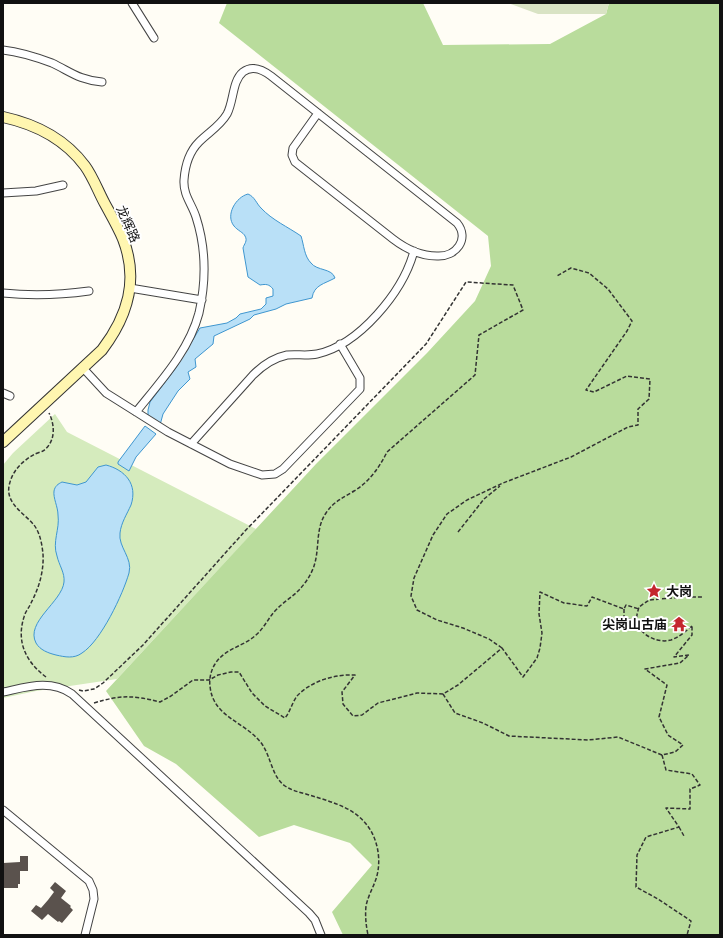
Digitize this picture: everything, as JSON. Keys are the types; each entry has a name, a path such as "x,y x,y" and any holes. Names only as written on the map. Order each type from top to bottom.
{"street":[{"path":"132,3 154,38"},
{"path":"3,50 37,58 89,81 102,82"},
{"path":"136,412 179,357 193,330 202,300 204,271 201,236 196,215 186,196 184,182 185,168 190,154 199,142 218,126 227,115 238,79 244,72 253,68 263,70 318,113 457,223 461,227 462,239 456,249 451,253 438,256 414,251 400,244 295,162 292,155 293,148 318,113"},
{"name":"龙辉路","path":"3,117 22,121 48,133 74,154 86,167 122,238 128,254 130,271 130,288 127,305 121,321 102,350 3,442"},
{"path":"3,193 36,191 63,185"},
{"path":"192,444 262,365 287,355 317,354 340,344 362,329 388,301 405,276 414,251"},
{"path":"130,288 202,300"},
{"path":"3,293 53,295 89,291"},
{"path":"82,368 106,393 168,432 230,464 262,475 271,476 279,472 360,389 360,378 340,344"},
{"path":"3,692 42,685 50,685 66,690 86,706 310,913 315,920 321,935"},
{"path":"3,810 89,881 93,890 94,899 85,935"}],"path":[{"path":"557,276 571,268 589,273 608,289 632,322 586,390 594,392 627,376 650,379 649,399 638,409 638,425 628,427 571,457 467,500 447,514 433,535 423,556 414,578 411,596 417,610 437,620 463,628 489,639 502,648 523,677 537,658 540,648 542,633 539,614 540,592 564,603 587,606 592,597 624,609"},
{"path":"78,689 94,689 99,686 143,645 245,531 426,344 466,282 513,285 523,310 479,335 475,375 387,452 379,467 368,480 355,491 340,499 326,513 318,531 317,551 314,566 307,580 297,592 284,601 273,612 257,635 224,653 214,665 209,680 211,695 218,708 230,718 246,727 259,740 268,755 278,779 284,785 291,790 336,803 350,810 363,820 372,832 377,847 379,862 376,878 366,907 368,935"},
{"path":"41,406 49,413 53,423 54,433 50,443 43,451 29,458 15,470 9,488 9,498 14,506 35,526 41,539 43,566 41,579 37,592 24,615 21,628 21,642 26,655 34,668 46,677"},
{"path":"458,532 484,499 503,484"},
{"path":"443,694 455,713 483,723 509,736 588,740 618,737 662,755 675,752 683,745 668,735 659,717 667,686 645,670 680,663 689,655 674,657 692,635 692,626 681,636 669,641 649,637 642,632 637,620 639,607 649,600 702,597"},
{"path":"637,620 624,618 624,609 626,605 639,610"},
{"path":"86,706 114,697 144,698 160,702 193,680 209,680 218,675 238,672 252,693 265,706 285,718 296,697 309,686 343,675 355,675 342,692 343,704 353,716 362,715 378,703 417,693 443,694 458,685 502,648"},
{"path":"662,755 666,770 692,774 700,785 690,789 690,808 666,808 684,836"},
{"path":"679,827 646,837 637,855 636,888 658,899 691,921 687,935"}],"green space":[{"path":"227,3 423,3 443,45 550,44 606,14 609,3 720,3 720,935 343,935 332,912 372,865 350,843 294,825 259,837 176,764 144,746 106,691 316,464 427,353 475,301 491,266 488,236 219,23"},
{"path":"508,3 609,3 606,14 538,14"},
{"path":"55,414 67,432 256,529 117,679 36,691 3,698 3,465 13,453"}],"water":[{"path":"248,194 270,216 301,236 309,260 314,266 328,271 335,278 317,288 312,298 286,304 276,309 254,315 250,319 214,336 213,344 195,359 196,367 188,372 190,379 178,391 163,414 160,425 148,416 150,402 175,369 200,328 227,323 240,314 261,309 266,304 266,298 273,296 273,289 269,285 260,285 248,277 243,248 246,238 232,222 231,212 233,207 239,199"},
{"path":"145,426 156,434 136,457 129,471 118,464 118,462"},
{"path":"106,465 119,470 124,474 131,484 133,491 131,505 123,522 120,533 121,543 129,562 129,573 117,604 104,628 89,647 79,655 73,657 53,654 40,648 36,643 34,635 35,627 62,590 64,582 64,575 55,546 58,512 54,497 54,489 62,482 77,485 86,482 98,467"}],"building":[{"path":"20,856 28,856 28,871 20,871 20,884 18,884 18,888 3,888 3,863 20,862"},
{"path":"55,882 66,891 61,898 71,906 70,907 73,910 62,923 59,921 58,922 48,914 42,920 31,911 36,905 41,908 48,900 54,892 50,888"}],"place":[{"name":"大岗","path":"654,591"},
{"name":"尖岗山古庙","path":"679,624"}]}
